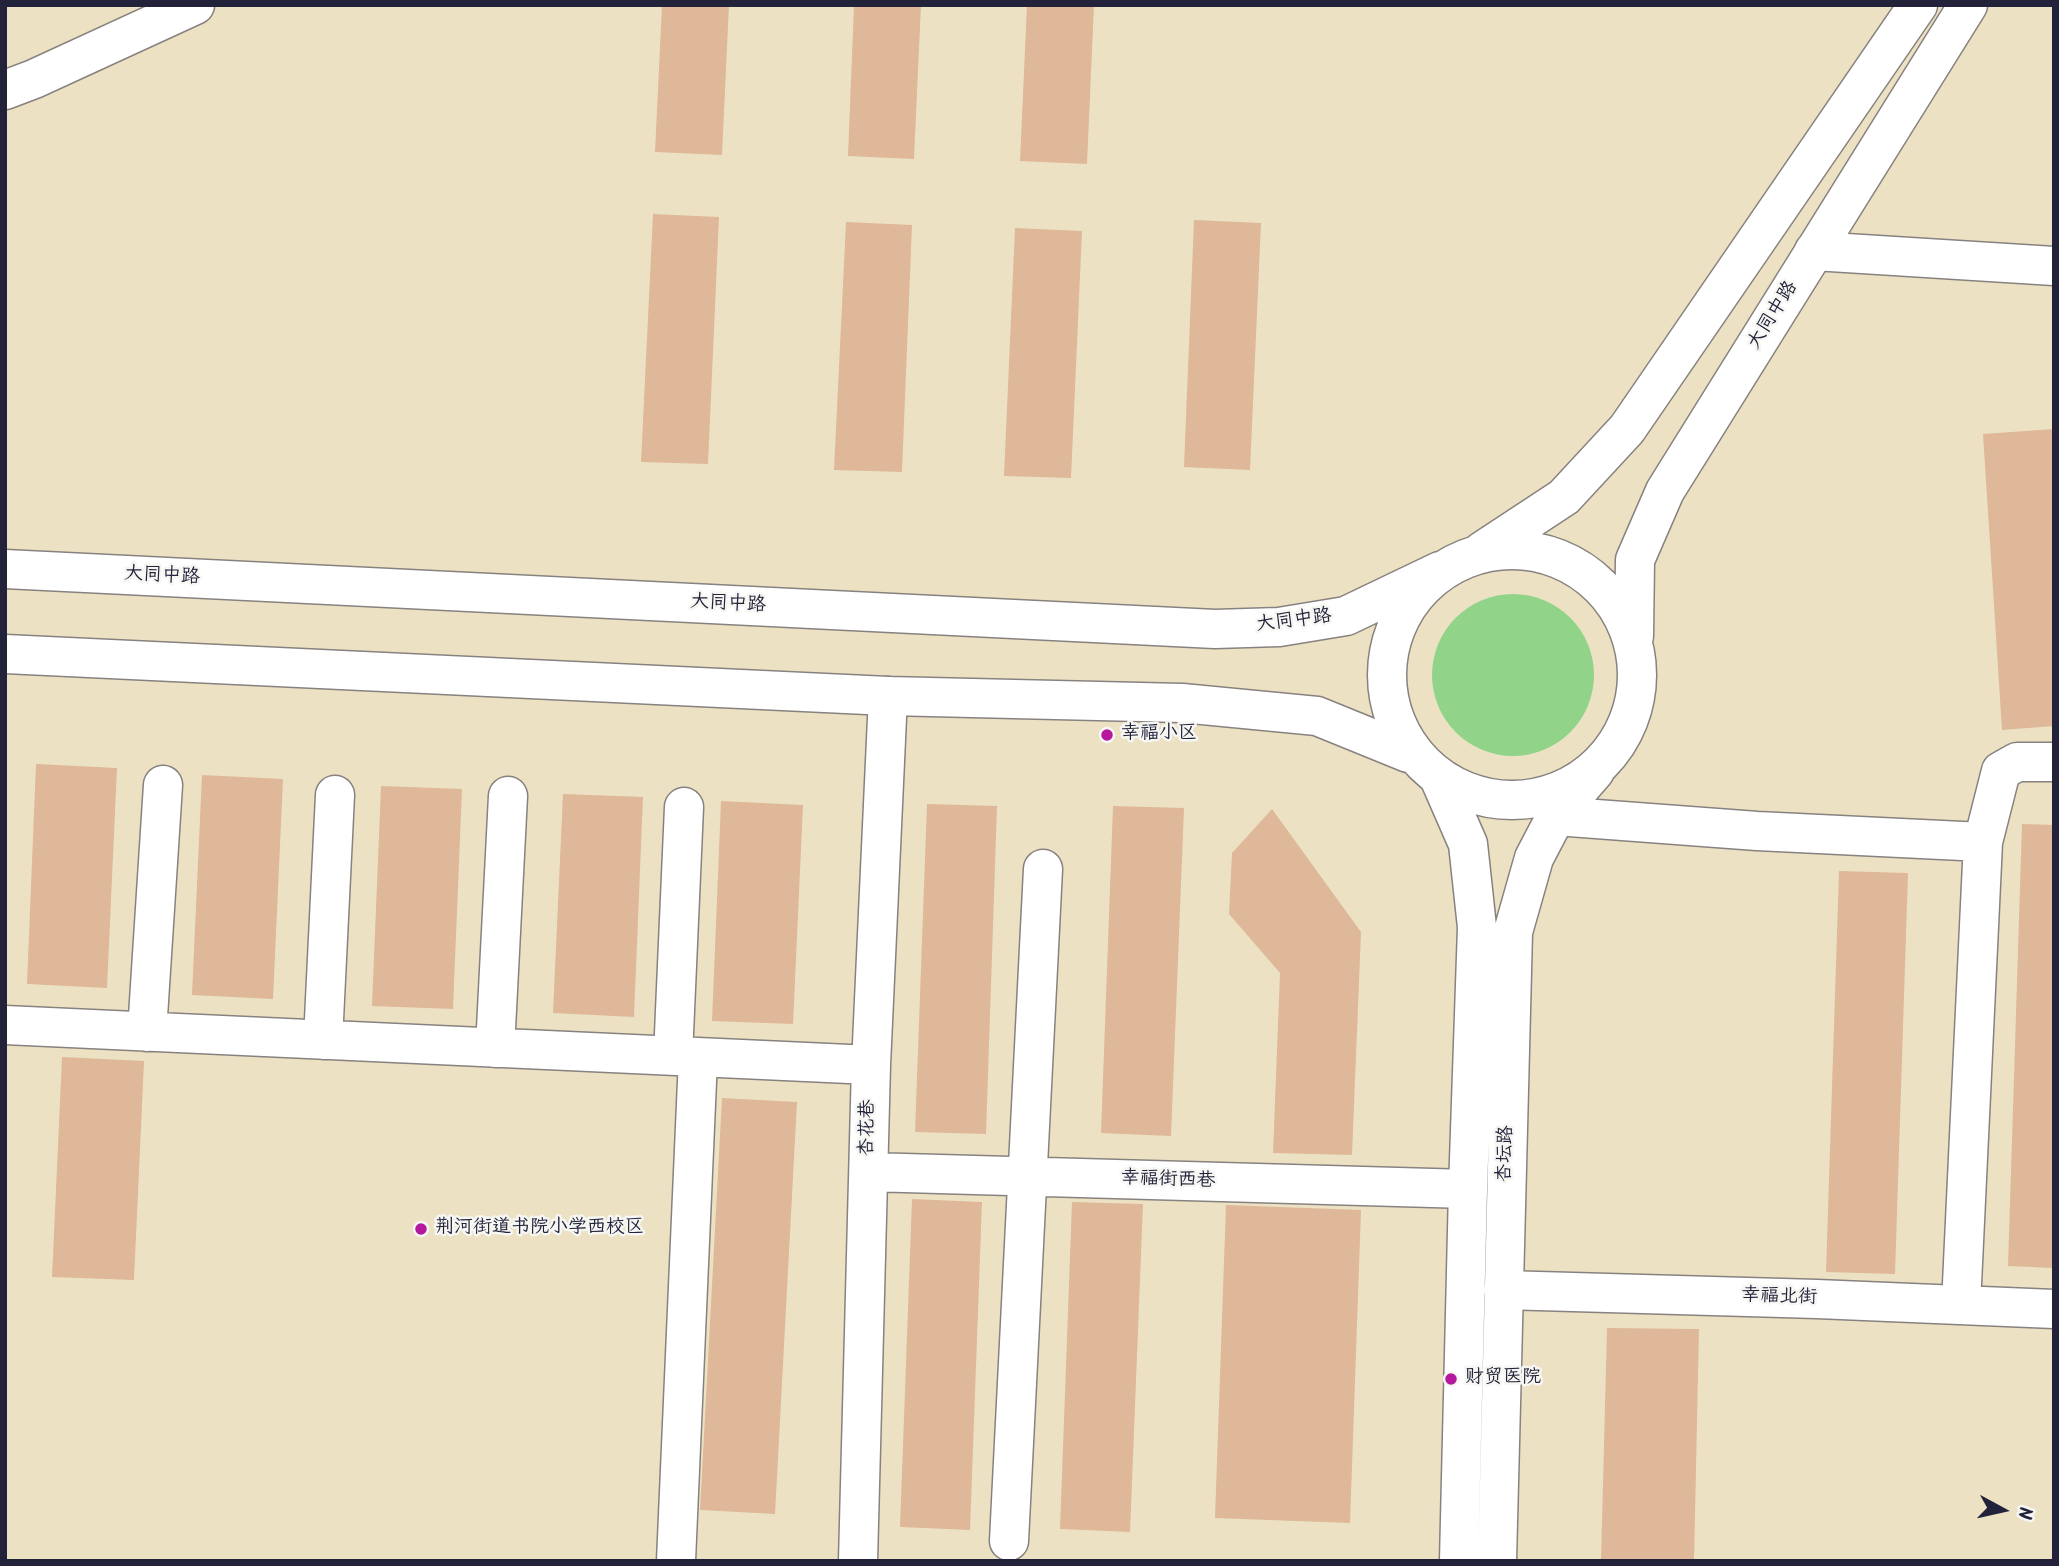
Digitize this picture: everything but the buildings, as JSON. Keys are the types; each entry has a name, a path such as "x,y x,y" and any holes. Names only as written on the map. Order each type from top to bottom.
{"main road":[{"path":"5,90 195,5"},
{"path":"1481,552 1564,497 1627,429 1918,5"},
{"name":"大同中路","path":"1634,646 1635,560 1665,491 1968,5"},
{"path":"1814,251 2054,266"},
{"path":"1481,552 1524,549 1568,561 1590,575 1620,609 1634,646"},
{"name":"大同中路","path":"5,569 1215,629 1279,627 1346,616 1481,552"},
{"path":"1408,753 1389,705 1386,661 1394,630 1417,591 1440,571"},
{"name":"杏坛路","path":"1497,1561 1513,932 1534,858 1556,816 1619,743 1636,701 1638,675 1634,646"},
{"path":"5,654 888,696 1182,703 1317,716 1408,753 1440,780 1480,798 1542,798 1595,771"},
{"name":"杏花巷","path":"858,1561 871,1065 888,696"},
{"path":"1961,1305 1983,842 2001,771 2017,762 2054,762"},
{"name":"杏坛路","path":"1440,780 1468,844 1477,927 1459,1561"},
{"path":"147,1032 163,785"},
{"path":"323,1040 335,795"},
{"path":"495,1048 508,796"},
{"path":"676,1561 685,1057 684,807"},
{"path":"1556,816 1757,831 1983,842"},
{"path":"1009,1541 1043,869"},
{"path":"5,1025 871,1065"},
{"name":"幸福街西巷","path":"869,1172 1468,1189"},
{"name":"幸福北街","path":"1503,1290 2054,1310"}],"green space":[{"path":"1513,594 1544,600 1571,617 1588,644 1594,675 1588,706 1571,733 1544,750 1513,756 1482,750 1455,733 1438,706 1432,675 1438,644 1455,617 1482,600"}],"place":[{"name":"幸福小区","path":"1107,735"},
{"name":"荆河街道书院小学西校区","path":"421,1229"},
{"name":"财贸医院","path":"1451,1379"}]}
